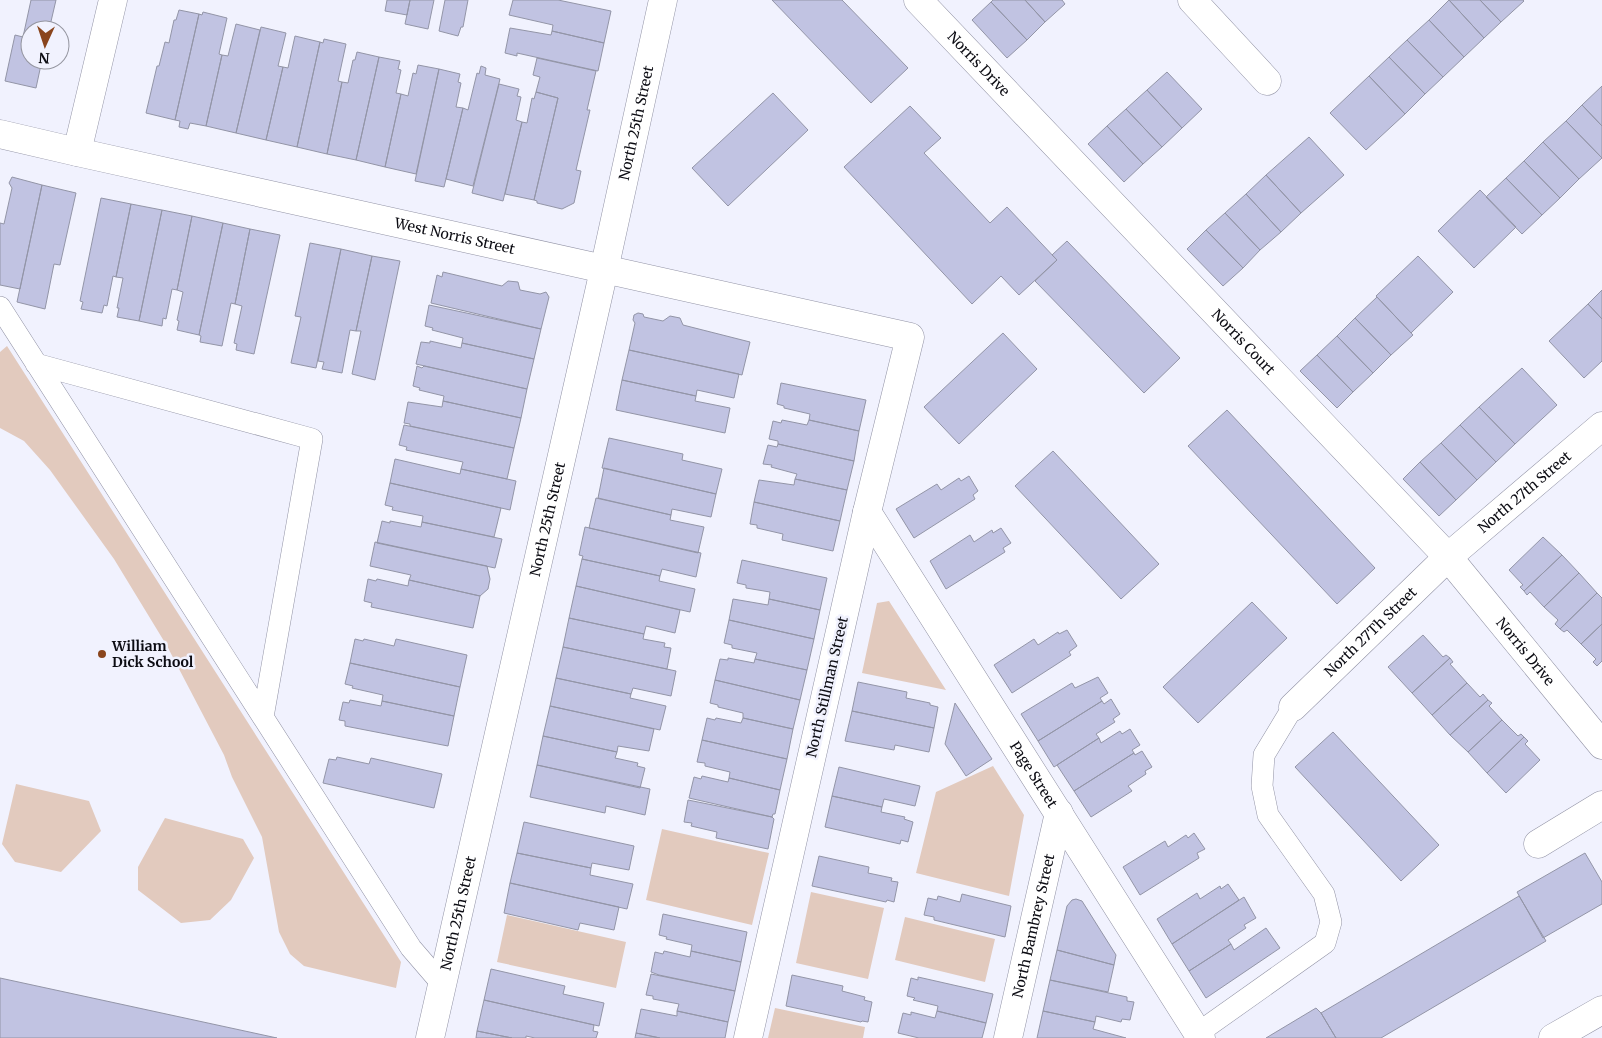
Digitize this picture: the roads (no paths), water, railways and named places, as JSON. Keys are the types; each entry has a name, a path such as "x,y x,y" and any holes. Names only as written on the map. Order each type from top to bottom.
{"street":[{"path":"77,152 113,0"},
{"name":"North 25th Street","path":"430,1038 604,270 663,0"},
{"name":"Norris Drive","path":"918,0 1038,127"},
{"path":"1192,0 1267,81"},
{"name":"Norris Court","path":"1038,127 1228,324 1245,345 1448,558"},
{"name":"West Norris Street","path":"0,134 910,337"},
{"name":"North Stillman Street","path":"748,1038 867,512 910,337"},
{"name":"North 27th Street","path":"1448,558 1602,426"},
{"name":"Page Street","path":"867,512 1199,1036"},
{"name":"Norris Drive","path":"1448,558 1602,746"},
{"name":"North 27Th Street","path":"1293,707 1448,558"},
{"path":"1538,844 1602,806"},
{"name":"North Bambrey Street","path":"1008,1038 1059,813"},
{"path":"1554,1038 1600,1016"}],"lane":[{"path":"0,307 411,948 442,984"},
{"path":"36,364 312,439 262,717"},
{"path":"1199,1036 1325,943 1331,922 1324,894 1268,815 1262,786 1264,755 1293,707"}],"place":[{"name":"William Dick School","path":"102,654"}]}
